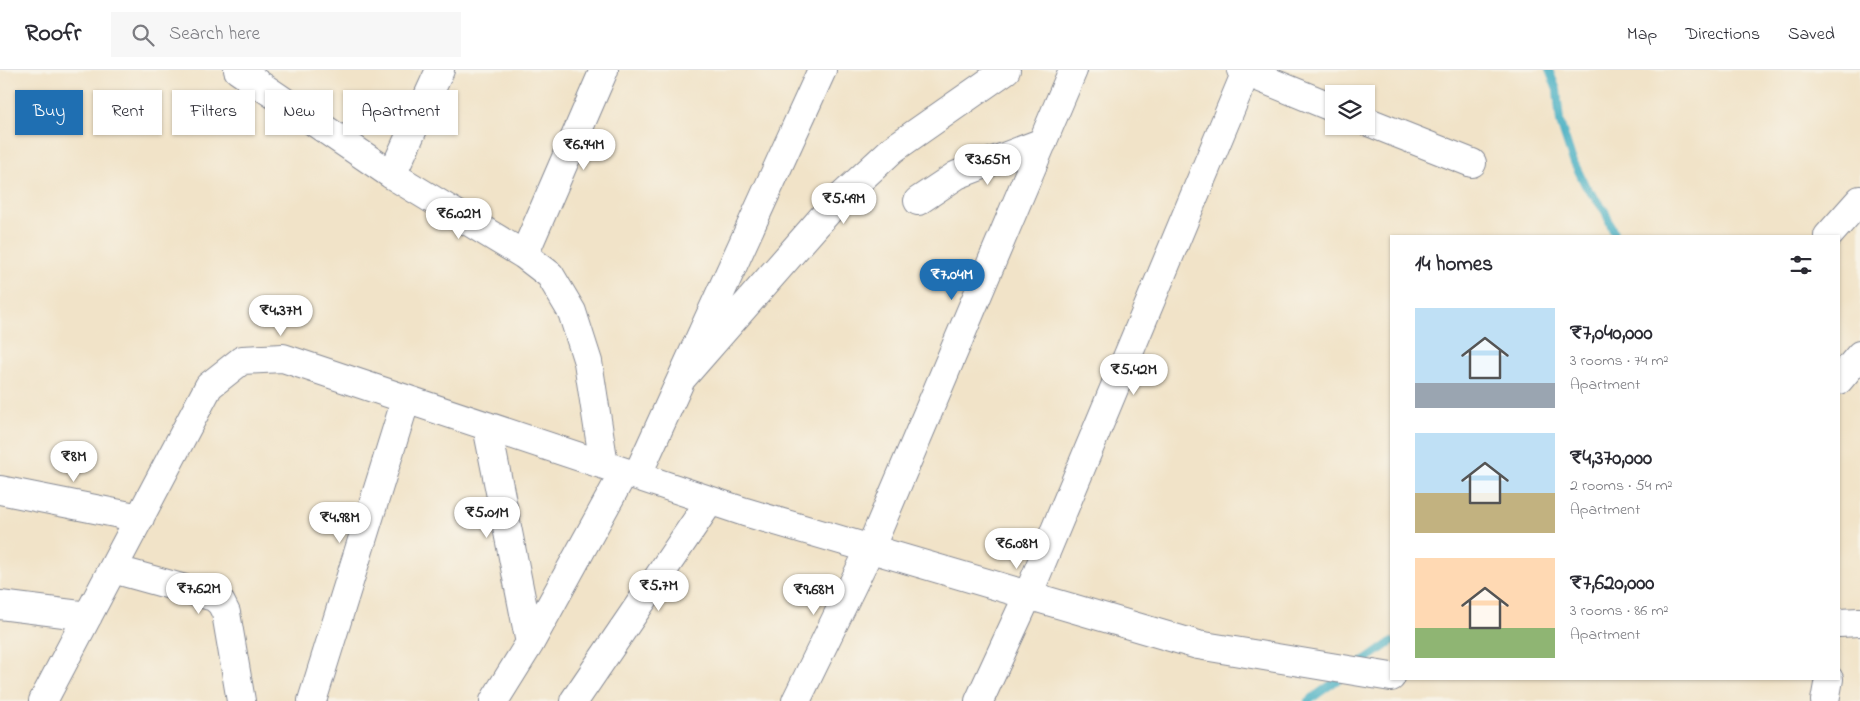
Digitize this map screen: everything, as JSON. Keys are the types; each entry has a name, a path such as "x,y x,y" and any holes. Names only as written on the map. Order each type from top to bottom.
{"street":[{"path":"238,70 272,79 392,175 524,255 550,275 572,312 622,471"},
{"path":"392,175 440,70"},
{"path":"524,255 604,70"},
{"path":"494,701 530,643 622,471 682,378 822,70"},
{"path":"682,378 838,200 893,149 1006,70"},
{"path":"796,701 870,549 1073,70"},
{"path":"978,701 1028,595 1244,71 1325,104"},
{"path":"1375,125 1472,163"},
{"path":"918,201 956,175 1043,142"},
{"path":"1829,235 1860,200"},
{"path":"1840,379 1860,356"},
{"path":"43,701 209,386 242,360 283,358 710,501 1198,645 1390,677"},
{"path":"312,701 406,399"},
{"path":"487,426 530,643"},
{"path":"0,490 140,518"},
{"path":"574,701 710,501"},
{"path":"113,569 214,597 222,603 226,613 240,701"},
{"path":"0,605 88,616"},
{"path":"1825,701 1830,680"}],"waterway":[{"path":"1549,70 1557,90 1560,122 1571,156 1585,185 1605,211 1615,235"},
{"path":"1360,664 1390,643"},
{"path":"1308,701 1343,676"}]}
